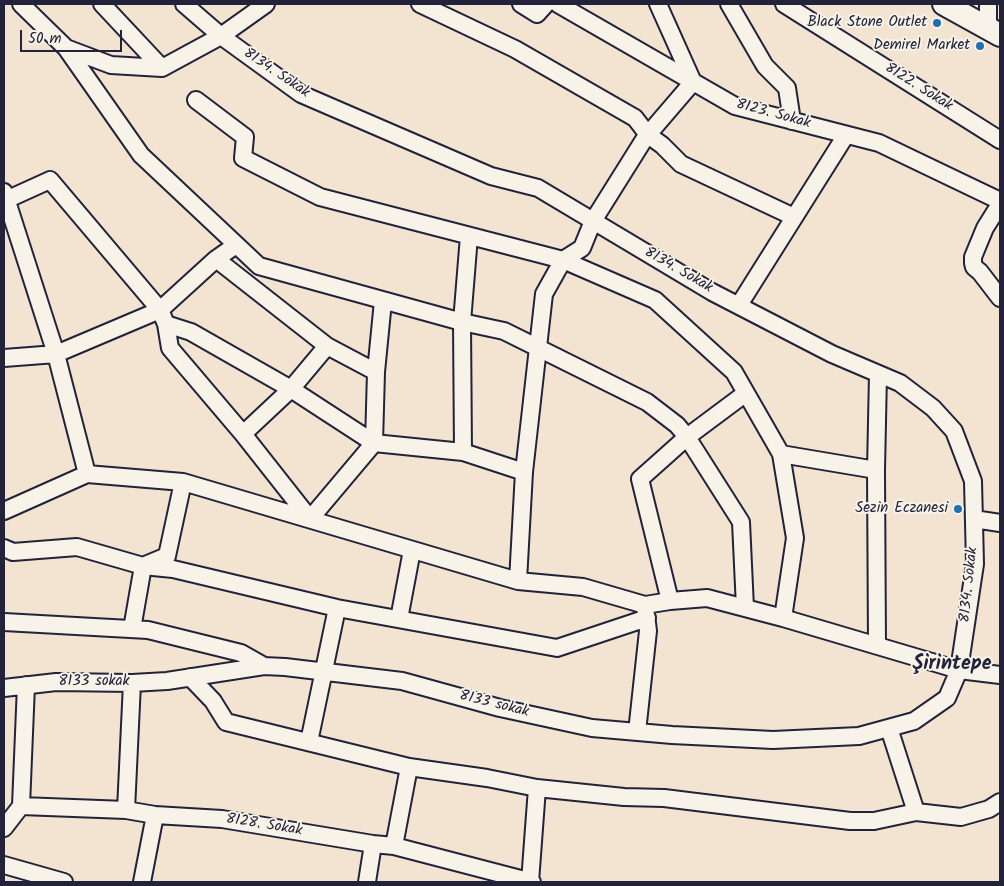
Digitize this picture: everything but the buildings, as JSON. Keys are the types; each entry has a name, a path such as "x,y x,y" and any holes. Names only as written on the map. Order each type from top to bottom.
{"street":[{"path":"21,4 66,48 141,155 259,266 462,322 504,331 648,402 677,425 741,522 745,608"},
{"path":"102,4 162,68"},
{"name":"8134. Sokak","path":"184,4 221,36 301,94 492,176 538,188 739,305 832,354 900,383 933,408 954,431 973,481 975,564 959,670"},
{"path":"66,48 112,65 162,68 221,36 266,4"},
{"path":"420,4 515,49 636,118 648,135 662,145 681,164 794,217"},
{"path":"521,4 537,14 546,4"},
{"name":"8123. Sokak","path":"558,4 735,106 880,143 1000,202"},
{"path":"518,581 524,472 544,294 563,260 582,248 593,221 648,135 693,82 658,4"},
{"path":"729,4 765,66 787,88 792,121"},
{"name":"8122. Sokak","path":"784,4 1000,140"},
{"path":"944,4 994,32"},
{"path":"988,4 994,32"},
{"path":"196,100 244,137 243,158 320,197 563,260 655,300 734,372 781,454 794,538 782,618"},
{"path":"739,305 846,135"},
{"path":"87,474 56,354 5,196 50,180 163,317 291,389 374,443 463,452 524,472"},
{"path":"1000,202 985,228 973,257 973,263 974,267 1000,298"},
{"path":"463,452 462,322 469,236"},
{"path":"4,358 56,354 163,317 216,259 236,245"},
{"path":"216,259 327,346 376,372"},
{"path":"310,519 374,443 376,372 383,301"},
{"path":"163,317 170,348 310,519"},
{"path":"242,434 291,389 327,346"},
{"path":"877,646 876,470 878,374"},
{"path":"670,601 640,478 687,438 746,393"},
{"path":"781,454 876,470"},
{"path":"4,511 87,474 183,482 518,581 583,587 646,611"},
{"path":"143,566 168,556 183,482"},
{"path":"974,519 1000,523"},
{"path":"4,548 13,552 77,547 143,566 173,569 337,608 557,648 670,601 707,598 959,670 1000,675"},
{"path":"399,619 412,550"},
{"path":"132,629 143,566"},
{"path":"309,742 337,608"},
{"path":"637,732 648,631 646,611"},
{"path":"4,622 148,630 221,647 241,654 264,666"},
{"name":"8133 sokak","path":"4,688 56,682 132,683 168,681 264,666 402,681 500,708 592,728 773,740 859,736 914,721 947,698 959,670"},
{"path":"190,677 213,701 226,722 409,766 537,788 624,797 664,798 850,822 874,821 916,812 962,817 989,809 1000,802"},
{"path":"126,810 132,683"},
{"path":"4,828 21,806 26,685"},
{"path":"889,728 916,812"},
{"path":"394,846 409,766"},
{"path":"530,882 537,788"},
{"name":"8128. Sokak","path":"21,806 126,810 155,815 222,819 394,846 530,882"},
{"path":"142,882 155,815"},
{"path":"367,882 372,844"},
{"path":"4,866 64,882"}],"place":[{"name":"Black Stone Outlet","path":"937,23"},
{"name":"Demirel Market","path":"980,46"},
{"name":"Sezin Eczanesi","path":"958,509"}],"district":[{"name":"Şirintepe","path":"952,666"}]}
